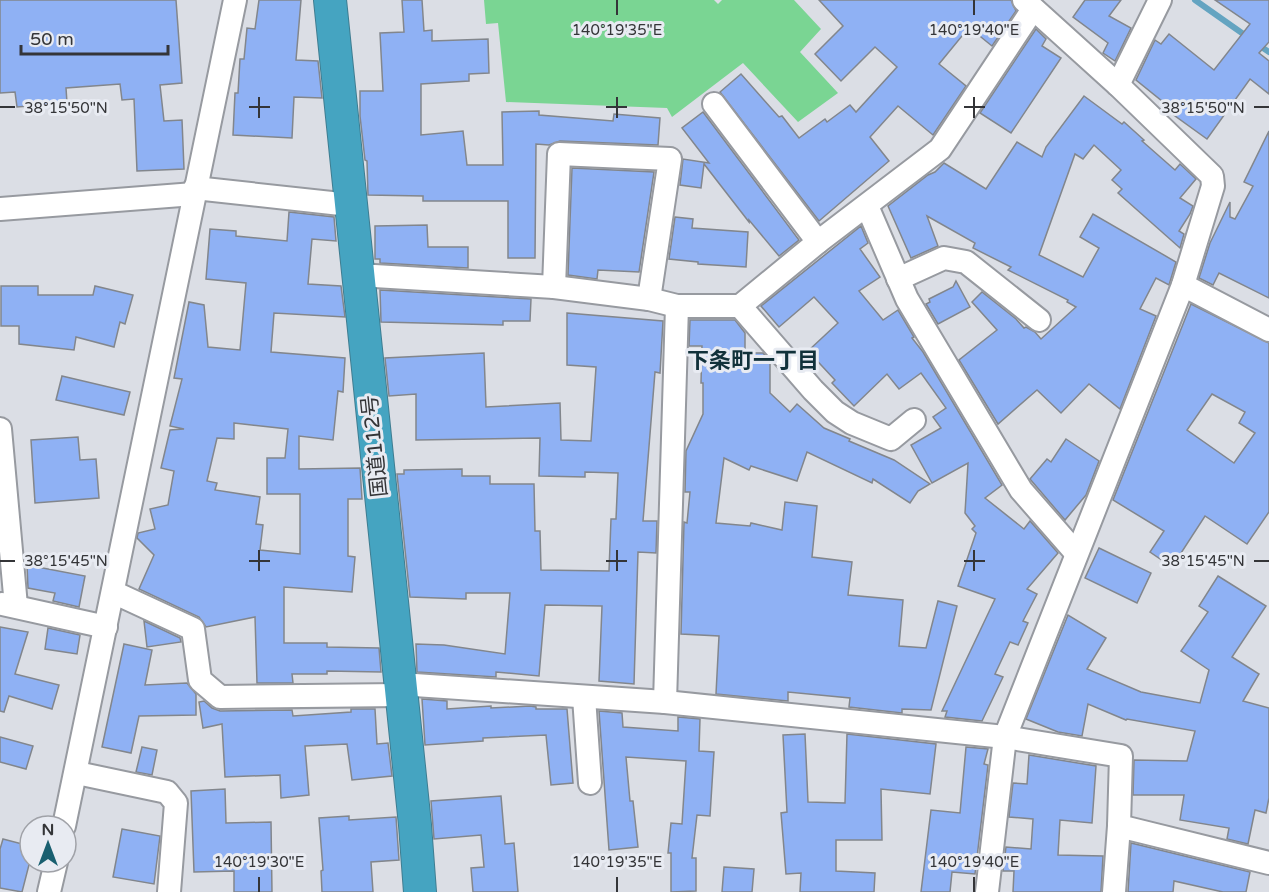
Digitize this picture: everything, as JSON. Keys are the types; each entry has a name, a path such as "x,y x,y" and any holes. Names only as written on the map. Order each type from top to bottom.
{"highway":[{"name":"国道112号","path":"330,0 420,892"}],"street":[{"path":"67,814 235,0"},
{"path":"1118,85 1160,0"},
{"path":"358,275 554,287 648,298 677,306 740,306 818,242 940,149 1028,4 1118,85 1212,176 1212,186 1183,285 1005,737 987,892"},
{"path":"714,104 818,242"},
{"path":"554,287 559,154 670,159 648,298"},
{"path":"0,209 194,191 350,205"},
{"path":"867,206 907,299 1021,490 1076,553"},
{"path":"898,279 944,258 966,262 1039,320"},
{"path":"1183,285 1269,330"},
{"path":"665,702 677,306"},
{"path":"740,306 835,412 852,423 891,439 914,420"},
{"path":"0,429 8,605 106,627"},
{"path":"113,592 193,629 200,680 220,697 400,690 665,702 1005,737 1121,756 1119,826 1113,892"},
{"path":"584,697 590,783"},
{"path":"76,773 167,792 176,803 170,892"},
{"path":"1119,826 1269,863"},
{"path":"49,892 53,874"}],"green space":[{"path":"484,0 714,0 718,4 722,0 794,0 821,29 800,52 838,93 798,122 743,63 672,117 667,108 506,102 498,23 486,24"}],"building":[{"path":"0,0 176,0 182,83 160,85 164,121 182,120 184,169 137,171 134,99 122,100 120,84 66,88 67,103 17,107 15,92 0,93"},
{"path":"259,0 301,0 296,60 318,61 322,98 294,97 292,138 233,135 235,93 238,93 240,59 244,59 247,28 255,29"},
{"path":"402,0 422,0 424,31 432,30 432,41 488,39 489,73 469,74 469,81 421,84 421,135 463,131 467,165 503,165 502,112 539,111 539,115 613,121 614,114 660,118 658,145 560,141 549,145 536,144 535,258 508,258 508,201 423,201 423,196 368,195 367,161 365,160 360,116 360,91 383,91 380,33 404,32"},
{"path":"819,0 1011,0 1016,11 992,46 971,29 967,33 966,31 939,64 966,86 933,135 898,106 870,137 889,161 819,221 720,92 741,74 779,117 782,116 799,138 825,119 827,122 850,105 856,112 897,67 875,47 841,81 815,54 843,26"},
{"path":"1085,0 1121,0 1109,16 1131,28 1115,61 1103,53 1108,43 1073,17"},
{"path":"1215,0 1269,0 1269,42 1259,53 1269,61 1269,94 1250,79 1207,139 1171,113 1173,110 1136,80 1155,40 1161,44 1169,34 1214,70 1250,24"},
{"path":"1036,29 1046,39 1042,46 1061,58 1011,133 980,113"},
{"path":"1084,96 1122,124 1124,122 1175,170 1180,164 1196,179 1180,198 1193,206 1179,231 1184,234 1180,248 1118,193 1122,189 1112,180 1121,170 1094,145 1083,159 1075,154 1039,255 1083,277 1099,248 1080,237 1093,214 1176,262 1169,285 1156,278 1140,309 1156,316 1120,409 1089,384 1061,413 1037,390 998,424 959,360 997,330 972,302 982,292 1024,328 1035,332 1041,339 1076,307 1067,302 1068,300 1008,270 1011,267 973,248 975,243 927,216 938,246 911,258 888,206 944,163 986,189 1017,142 1042,157 1046,147"},
{"path":"703,112 799,240 779,256 704,164 701,188 680,185 683,159 709,163 682,128"},
{"path":"1269,131 1269,298 1219,273 1213,285 1199,278 1210,243 1230,202 1230,217 1235,219 1253,186 1244,182"},
{"path":"572,168 654,172 639,272 598,270 597,279 568,275"},
{"path":"289,212 334,217 336,241 312,239 308,284 341,286 345,317 274,313 271,352 345,358 343,392 338,391 333,440 299,436 299,469 360,468 362,499 348,499 348,556 355,557 352,592 284,587 284,643 327,643 327,647 379,648 381,672 327,671 327,674 292,674 293,683 257,683 255,617 206,627 199,617 139,589 154,555 137,538 138,533 155,529 150,509 168,505 174,471 161,468 170,430 184,429 170,426 182,379 174,378 189,302 204,305 208,347 240,350 246,283 206,279 210,229 236,231 236,236 287,241","holes":["234,423 288,429 285,458 267,458 267,494 300,494 300,554 260,550 263,525 256,524 260,497 215,490 217,483 207,481 217,438 234,439"]},
{"path":"675,217 693,219 692,228 748,232 746,267 698,264 698,262 669,259"},
{"path":"427,225 428,247 468,247 468,268 380,263 380,259 375,259 375,226"},
{"path":"861,226 868,243 860,249 880,277 859,291 883,320 898,310 914,337 912,338 923,352 1002,485 985,498 1024,529 1030,521 1058,553 1027,589 1037,594 1023,621 1028,623 1018,645 1010,642 995,674 1003,677 982,721 945,717 947,711 942,711 995,599 958,586 976,533 972,529 975,526 965,513 968,463 932,483 911,445 941,428 933,417 946,408 921,373 899,389 887,374 854,406 832,383 835,380 808,351 838,323 814,297 779,327 761,306"},
{"path":"956,281 970,307 938,324 926,304 930,302 929,299 953,287"},
{"path":"1,286 38,286 38,295 93,295 95,286 133,295 125,324 120,322 114,347 76,337 74,350 19,344 19,326 1,326"},
{"path":"380,290 531,299 530,321 503,321 503,325 381,322"},
{"path":"1191,304 1269,343 1269,512 1247,544 1205,516 1172,567 1150,552 1164,531 1113,500","holes":["1212,394 1245,412 1239,423 1255,433 1234,463 1187,430"]},
{"path":"567,313 663,321 660,373 655,372 643,521 657,521 656,553 638,552 634,684 599,681 602,606 545,605 539,676 496,672 496,677 417,672 416,644 444,645 505,654 510,593 466,593 466,599 410,597 397,474 404,474 404,470 462,469 462,476 490,476 490,484 534,484 535,531 540,531 541,570 609,571 611,519 616,519 618,473 585,472 585,477 539,476 540,438 416,440 416,394 389,396 385,358 484,353 486,407 560,403 561,440 591,441 596,367 567,365"},
{"path":"690,320 735,320 745,333 745,353 763,353 770,361 770,393 790,412 797,404 824,428 894,460 930,484 918,491 910,503 873,479 872,483 807,452 797,481 751,466 749,470 724,458 716,523 750,526 751,523 782,530 785,502 817,506 812,557 852,562 848,595 903,600 899,646 926,648 938,601 957,606 931,710 902,709 902,713 849,707 850,698 788,692 788,701 716,694 719,636 681,634 684,522 687,523 690,492 685,492 686,451 703,414 702,346 689,346"},
{"path":"62,376 130,392 124,415 56,400"},
{"path":"78,437 80,460 96,459 99,498 35,503 31,440"},
{"path":"1066,439 1099,461 1086,495 1065,520 1030,479 1047,459 1051,462"},
{"path":"1099,548 1151,573 1137,603 1085,578"},
{"path":"27,565 85,576 79,607 53,601 55,593 28,588"},
{"path":"1218,576 1266,606 1232,657 1259,674 1243,701 1269,708 1269,798 1266,813 1255,810 1248,844 1227,839 1229,828 1180,820 1184,795 1133,795 1134,760 1187,761 1195,731 1126,720 1088,704 1082,736 1058,732 1026,719 1068,615 1106,638 1087,669 1141,692 1200,703 1209,670 1181,651 1208,612 1199,606"},
{"path":"144,621 180,638 181,642 147,647"},
{"path":"0,627 28,632 15,674 59,685 52,709 9,696 4,712 0,711"},
{"path":"48,628 80,635 77,654 45,649"},
{"path":"124,644 152,650 145,685 187,683 196,694 196,715 139,716 131,753 102,747"},
{"path":"422,699 447,701 447,709 530,706 536,709 567,709 573,783 551,785 546,735 483,738 483,741 425,745"},
{"path":"204,701 220,711 292,710 293,716 351,712 351,709 375,709 377,744 388,743 392,776 352,780 347,744 305,746 309,795 281,798 280,775 225,777 222,724 203,728 199,702"},
{"path":"599,711 622,713 623,727 678,731 678,717 700,719 699,751 714,752 710,816 697,815 692,858 696,858 696,891 671,892 671,853 668,853 671,823 682,824 686,761 626,757 630,801 633,801 638,847 609,850"},
{"path":"805,734 808,802 845,803 847,734 936,744 930,794 881,789 882,840 836,840 836,871 875,873 874,892 800,892 801,873 786,874 781,813 787,812 783,735"},
{"path":"0,737 33,746 26,769 0,762"},
{"path":"142,747 157,750 152,775 136,772"},
{"path":"966,747 988,749 984,764 988,765 975,874 952,872 950,892 921,892 931,810 960,813"},
{"path":"1029,755 1096,766 1092,823 1060,820 1058,855 1103,856 1101,892 1013,892 1014,871 1003,871 1006,847 1031,849 1033,819 1009,817 1013,783 1027,784"},
{"path":"225,789 226,823 271,822 272,892 234,892 234,871 194,872 191,791"},
{"path":"501,796 505,844 514,843 518,892 473,892 471,868 484,867 481,835 434,839 431,801"},
{"path":"349,816 349,820 396,817 399,860 371,862 373,892 322,892 321,871 323,870 319,818"},
{"path":"122,829 160,836 154,884 113,877"},
{"path":"3,839 18,843 18,874 27,874 22,892 0,888 0,849"},
{"path":"1131,843 1250,872 1246,892 1223,892 1174,881 1173,892 1128,892"},
{"path":"724,867 754,869 752,892 722,892"}],"waterway":[{"path":"1195,0 1249,38"},
{"path":"1257,44 1269,52"}],"district":[{"name":"下条町一丁目","path":"753,361"}]}
